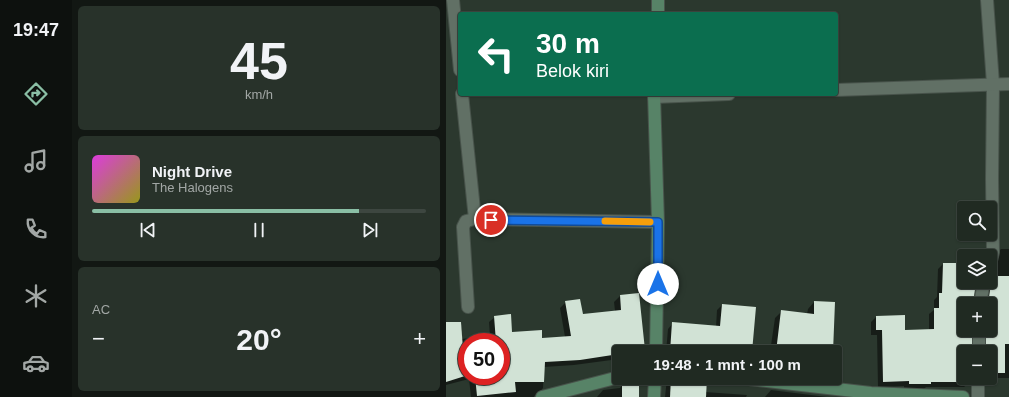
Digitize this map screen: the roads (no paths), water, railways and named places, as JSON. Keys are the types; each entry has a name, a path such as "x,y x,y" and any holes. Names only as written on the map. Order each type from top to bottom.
{"street":[{"path":"453,0 458,50"},
{"path":"658,0 658,12"},
{"path":"987,0 993,84 993,249"},
{"path":"838,90 1009,84"},
{"path":"462,96 476,219"},
{"path":"654,96 658,222 656,345"},
{"path":"468,307 463,227 466,221 476,219 658,222"},
{"path":"542,397 612,379"},
{"path":"654,397 655,385"},
{"path":"794,385 871,395 963,397"},
{"path":"978,385 978,397"}]}
